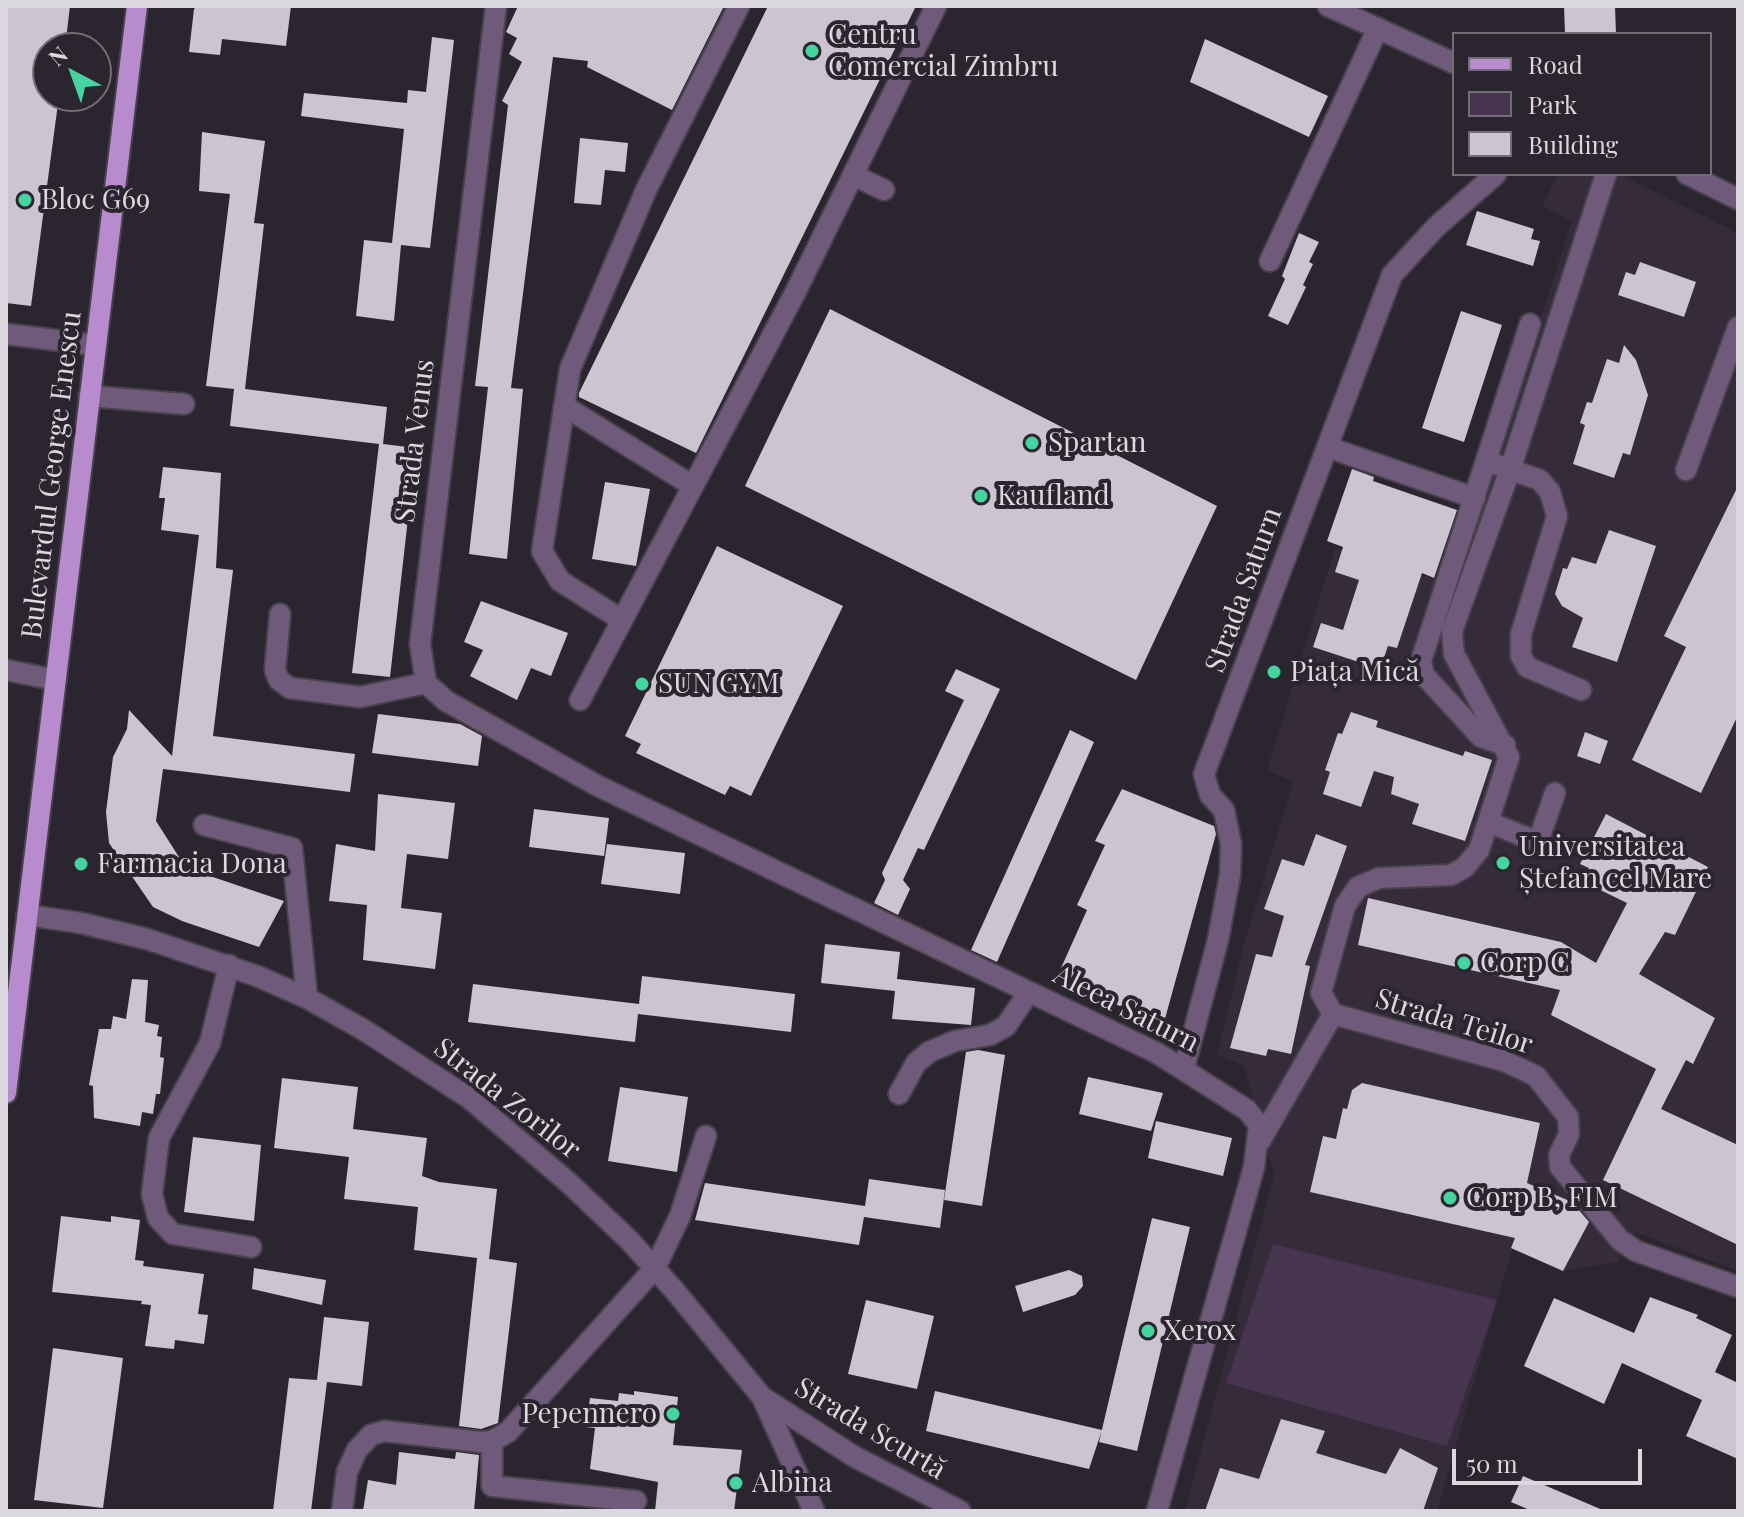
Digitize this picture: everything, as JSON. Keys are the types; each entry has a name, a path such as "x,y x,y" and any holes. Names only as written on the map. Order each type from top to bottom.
{"main road":[{"name":"Bulevardul George Enescu","path":"6,1093 137,6"}],"street":[{"name":"Strada Venus","path":"426,683 420,644 496,6"},
{"path":"622,620 560,581 542,551 570,369 647,188 739,6"},
{"path":"580,700 853,175 936,6"},
{"path":"1329,6 1452,62"},
{"path":"1270,261 1378,28"},
{"path":"853,175 884,190"},
{"name":"Strada Saturn","path":"1184,1068 1218,940 1230,875 1231,844 1224,810 1210,795 1204,774 1392,275 1436,227 1494,176"},
{"path":"1157,1511 1260,1141 1329,1009 1321,993 1345,906 1358,887 1379,878 1451,875 1465,867 1479,850 1509,757 1454,654 1452,631 1510,470 1605,176"},
{"path":"1691,176 1738,199"},
{"path":"1505,745 1481,737 1424,675 1421,661 1530,324"},
{"path":"1686,470 1738,327"},
{"path":"6,334 95,345"},
{"path":"89,396 184,404"},
{"path":"564,406 693,486"},
{"path":"1327,447 1475,498"},
{"path":"1486,461 1540,480 1550,492 1557,516 1521,634 1521,656 1527,667 1581,690"},
{"path":"280,614 275,670 279,680 290,688 360,697 426,683"},
{"path":"6,670 56,680"},
{"name":"Aleea Saturn","path":"426,683 446,701 598,786 1184,1068 1247,1110 1259,1125 1260,1141"},
{"path":"1488,822 1538,842 1555,793"},
{"path":"204,825 292,848 307,998"},
{"name":"Strada Zorilor","path":"27,915 81,923 229,965 307,998 469,1098 569,1183 655,1268 762,1397 814,1511"},
{"path":"229,965 210,1043 159,1138 152,1194 158,1218 173,1234 251,1247"},
{"path":"899,1094 916,1063 929,1052 955,1041 990,1035 1006,1026 1029,992"},
{"name":"Strada Teilor","path":"1329,1009 1504,1061 1536,1076 1568,1117 1569,1134 1559,1155 1560,1167 1620,1240 1636,1251 1738,1287"},
{"path":"342,1511 347,1472 357,1450 371,1435 384,1431 492,1441 508,1432 655,1268 680,1216 706,1136"},
{"name":"Strada Scurtă","path":"762,1397 855,1457 951,1510"},
{"path":"492,1441 492,1486 636,1501"}],"shaded area":[{"name":"Universitatea Ștefan cel Mare","path":"1557,176 1623,176 1738,233 1738,1271 1635,1232 1618,1262 1563,1271 1512,1249 1437,1511 1185,1511 1274,1175 1244,1066 1217,1055 1244,944 1293,782 1267,770 1335,548 1453,586 1572,221 1542,207"}],"green space":[{"path":"1273,1244 1497,1300 1447,1446 1226,1383"}],"building":[{"name":"Bloc G69","path":"6,6 70,6 67,32 32,32 32,112 57,112 31,306 6,303"},
{"path":"197,6 291,6 286,46 222,39 220,55 189,52 194,9"},
{"path":"518,6 724,6 672,110 587,67 588,61 553,57 511,388 523,389 507,559 469,554 488,387 475,386 508,105 502,101 522,62 509,54 517,38 506,32"},
{"path":"768,6 916,6 696,453 579,397 579,393"},
{"path":"1564,6 1615,6 1616,32 1565,32"},
{"path":"432,37 454,40 430,248 401,245 394,321 356,316 364,240 392,243 404,129 301,116 304,93 407,103 408,90 426,92"},
{"path":"1205,39 1328,96 1309,137 1190,82"},
{"path":"202,132 265,141 254,223 264,224 245,389 387,407 383,444 416,448 390,677 352,673 379,444 230,426 234,389 206,386 230,194 199,191"},
{"path":"580,138 628,143 625,172 605,170 601,205 574,203"},
{"path":"1477,211 1534,229 1531,239 1540,241 1533,266 1466,245"},
{"path":"1299,233 1319,242 1309,262 1313,264 1303,285 1306,287 1288,325 1268,316 1285,279 1282,276"},
{"path":"1640,262 1696,282 1684,317 1618,295 1626,272 1635,275"},
{"name":"Kaufland","path":"830,309 1217,506 1136,680 745,486"},
{"path":"1461,311 1502,325 1464,442 1422,428"},
{"path":"1624,345 1636,360 1648,395 1630,455 1623,453 1614,478 1573,464 1585,425 1580,423 1587,402 1592,403 1607,359 1619,363"},
{"path":"163,467 221,473 216,568 233,570 213,736 355,754 350,792 163,769 156,821 186,868 284,901 259,947 182,921 153,907 109,843 106,812 113,757 127,729 129,710 172,756 199,535 161,530 165,498 159,498"},
{"path":"1352,469 1374,477 1373,481 1457,510 1434,578 1422,573 1397,648 1388,646 1380,669 1313,647 1321,623 1343,630 1359,580 1335,572 1343,547 1327,541"},
{"path":"605,482 650,489 636,566 592,559"},
{"path":"1738,486 1738,715 1701,793 1632,760 1686,647 1664,636"},
{"path":"1609,530 1656,546 1617,662 1572,647 1583,618 1562,606 1555,594 1563,568 1567,569 1572,557 1596,564"},
{"path":"717,546 843,606 751,796 730,786 725,795 636,753 641,744 625,736"},
{"path":"481,601 568,633 551,676 531,668 517,700 470,676 483,650 464,642"},
{"path":"956,669 1000,689 924,850 918,848 903,880 910,889 898,915 874,903 885,880 882,873 964,700 945,691"},
{"path":"1351,712 1378,721 1376,727 1463,756 1465,751 1492,760 1465,841 1412,824 1419,804 1391,794 1394,777 1374,771 1361,807 1323,794 1330,772 1325,770 1338,733 1342,734"},
{"path":"378,714 460,724 482,736 478,766 372,753"},
{"path":"1070,730 1094,742 997,962 971,950"},
{"path":"1585,732 1608,741 1600,764 1577,756"},
{"path":"1122,789 1214,826 1216,834 1163,1026 1057,977 1087,910 1077,905 1105,845 1095,841"},
{"path":"378,794 455,803 448,859 407,854 401,908 442,913 435,969 363,960 367,905 329,901 336,844 375,851"},
{"path":"534,809 609,818 604,856 529,847"},
{"path":"1606,814 1708,867 1675,935 1665,932 1639,974 1715,1018 1693,1064 1686,1060 1661,1109 1738,1145 1738,1245 1603,1180 1656,1069 1551,1015 1560,990 1358,945 1368,898 1561,942 1596,963 1627,903 1582,881 1589,868 1580,864"},
{"path":"1316,834 1347,846 1305,965 1310,966 1291,1054 1268,1049 1266,1056 1230,1048 1256,954 1272,957 1284,916 1264,909 1282,859 1304,866"},
{"path":"607,844 685,853 680,894 601,884"},
{"path":"825,944 900,952 897,979 975,988 971,1025 892,1019 895,991 821,983"},
{"path":"642,976 795,994 791,1032 638,1014 635,1042 468,1022 473,984 639,1004"},
{"path":"132,979 148,980 145,1022 159,1025 157,1036 162,1037 160,1057 164,1058 160,1094 156,1094 153,1114 142,1112 140,1126 94,1118 93,1086 89,1085 99,1029 111,1029 113,1016 126,1019"},
{"path":"978,1050 1005,1055 982,1206 944,1200 966,1052"},
{"path":"1088,1077 1163,1093 1151,1131 1079,1114"},
{"path":"282,1078 358,1087 353,1129 427,1138 422,1176 439,1182 497,1189 489,1259 517,1263 498,1423 481,1429 459,1426 477,1258 414,1250 418,1207 344,1199 349,1157 274,1148"},
{"path":"1362,1083 1540,1123 1527,1183 1572,1202 1589,1222 1563,1271 1511,1248 1515,1238 1310,1192 1323,1136 1336,1139 1343,1108 1347,1109 1352,1090"},
{"path":"620,1087 688,1097 677,1172 608,1161"},
{"path":"1156,1121 1232,1138 1223,1176 1148,1158"},
{"path":"193,1137 261,1145 254,1221 184,1212"},
{"path":"869,1179 945,1190 940,1228 864,1217 859,1245 695,1220 705,1183 865,1206"},
{"path":"61,1216 111,1222 111,1216 140,1220 135,1260 144,1261 143,1266 204,1274 198,1314 208,1315 204,1344 175,1340 174,1349 145,1346 151,1305 141,1304 142,1301 52,1292"},
{"path":"1152,1218 1190,1227 1137,1451 1099,1442"},
{"path":"254,1268 326,1280 322,1305 252,1289"},
{"path":"1069,1270 1082,1276 1083,1286 1075,1295 1023,1312 1015,1286"},
{"path":"1650,1297 1698,1315 1696,1318 1732,1335 1715,1372 1738,1383 1738,1459 1686,1436 1702,1400 1622,1363 1604,1404 1524,1366 1554,1298 1634,1333"},
{"path":"866,1300 934,1316 917,1389 848,1374"},
{"path":"324,1317 369,1322 362,1386 327,1382 311,1511 273,1511 289,1378 317,1380"},
{"path":"53,1348 123,1358 103,1508 34,1500"},
{"path":"634,1391 678,1397 673,1445 742,1450 734,1511 655,1511 658,1482 590,1469 595,1428 586,1427 590,1398 618,1401 619,1393 634,1395"},
{"path":"935,1391 1102,1430 1089,1469 926,1431"},
{"path":"1281,1419 1325,1431 1316,1453 1386,1474 1400,1448 1438,1468 1423,1511 1205,1511 1220,1468 1259,1479"},
{"path":"399,1452 455,1459 456,1452 479,1455 474,1511 363,1511 368,1480 396,1485"},
{"path":"1523,1476 1605,1511 1532,1511 1511,1502"}],"place":[{"name":"Centru Comercial Zimbru","path":"812,51"},
{"name":"Bloc G69","path":"25,200"},
{"name":"Spartan","path":"1032,443"},
{"name":"Kaufland","path":"981,496"},
{"name":"Piața Mică","path":"1274,672"},
{"name":"SUN GYM","path":"642,684"},
{"name":"Universitatea Ștefan cel Mare","path":"1503,863"},
{"name":"Farmacia Dona","path":"81,864"},
{"name":"Corp C","path":"1464,963"},
{"name":"Corp B, FIM","path":"1450,1198"},
{"name":"Xerox","path":"1148,1331"},
{"name":"Pepennero","path":"673,1414"},
{"name":"Albina","path":"736,1483"}]}
